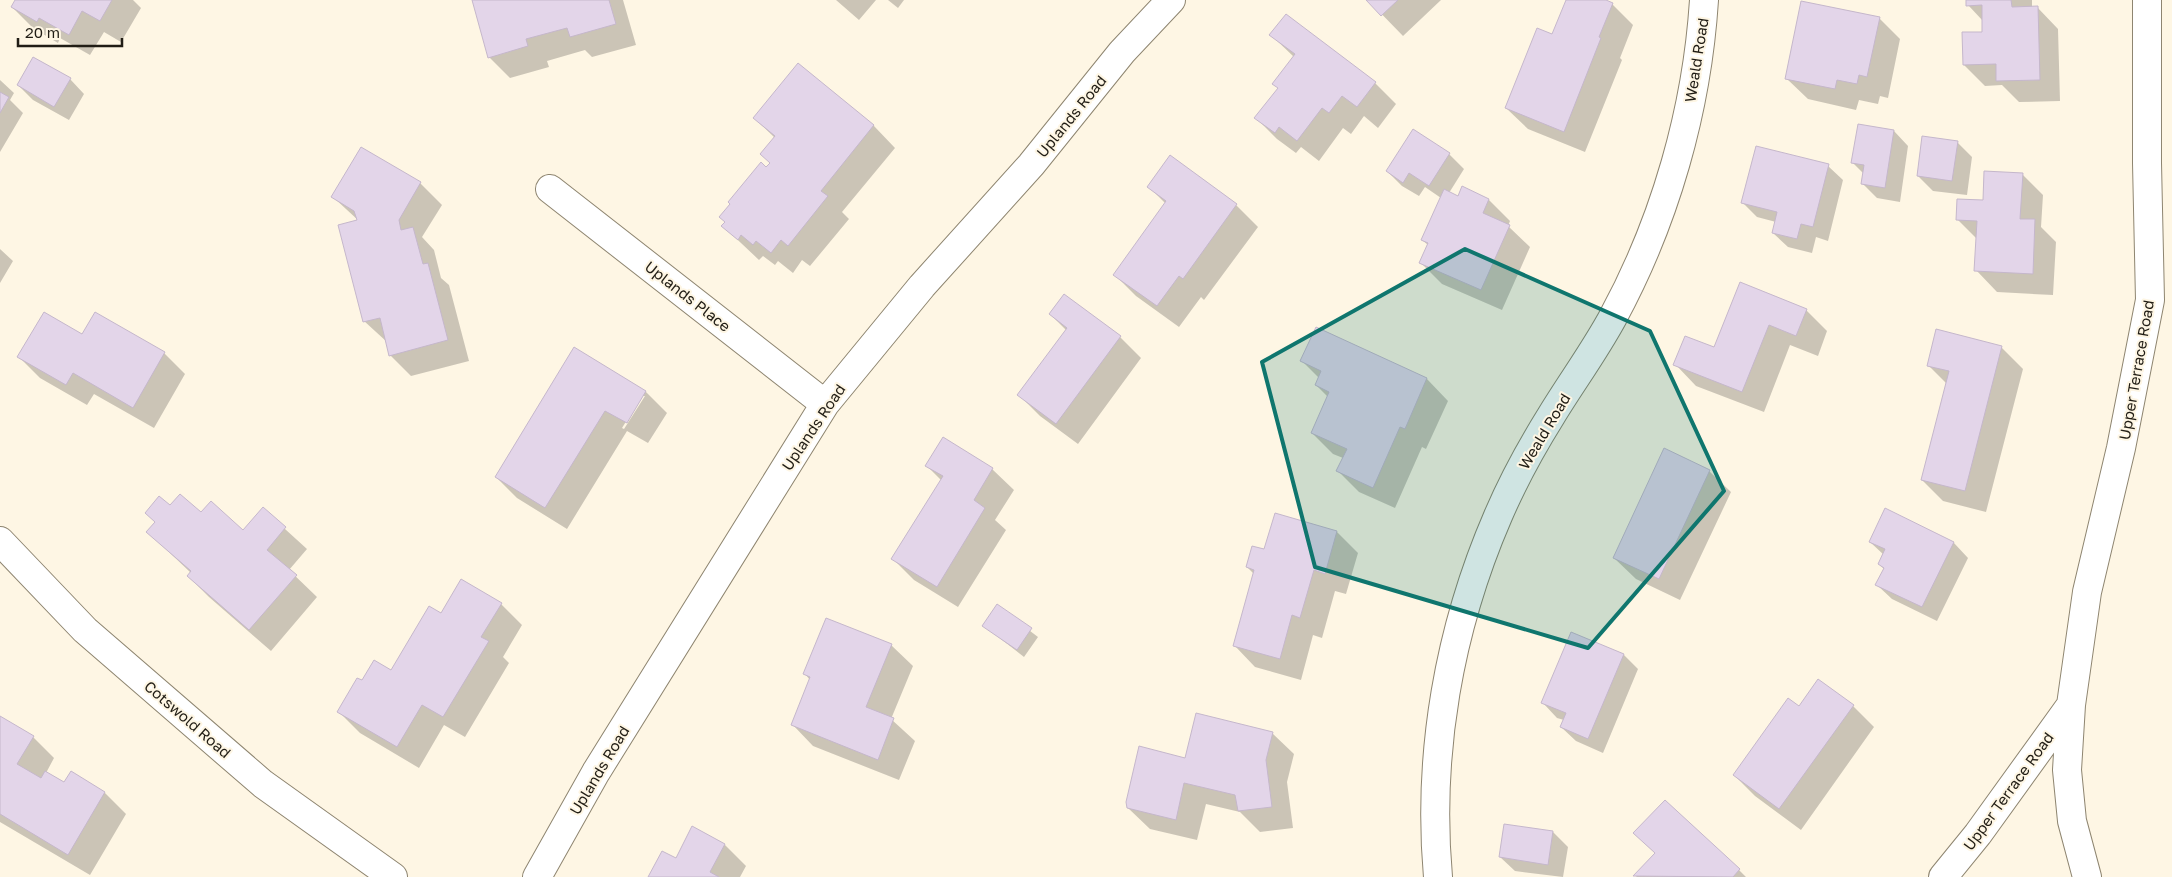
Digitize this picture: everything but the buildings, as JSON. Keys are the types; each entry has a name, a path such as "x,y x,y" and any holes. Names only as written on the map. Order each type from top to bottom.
{"street":[{"name":"Uplands Road","path":"537,877 596,772 825,404 922,286 1032,165 1122,52 1172,0"},
{"name":"Weald Road","path":"1438,877 1435,792 1440,732 1448,677 1461,621 1477,568 1510,490 1551,415 1584,369 1614,316 1640,262 1662,205 1680,147 1693,89 1703,25 1704,0"},
{"name":"Upper Terrace Road","path":"2087,877 2072,821 2067,770 2071,704 2087,592 2121,448 2150,300 2147,163 2147,0"},
{"name":"Uplands Place","path":"550,189 825,404"},
{"name":"Cotswold Road","path":"0,541 85,630 263,784 393,877"},
{"name":"Upper Terrace Road","path":"1943,877 1978,834 2071,704"}],"highlighted area":[{"path":"1465,249 1650,331 1724,491 1588,648 1315,567 1262,362"}]}
